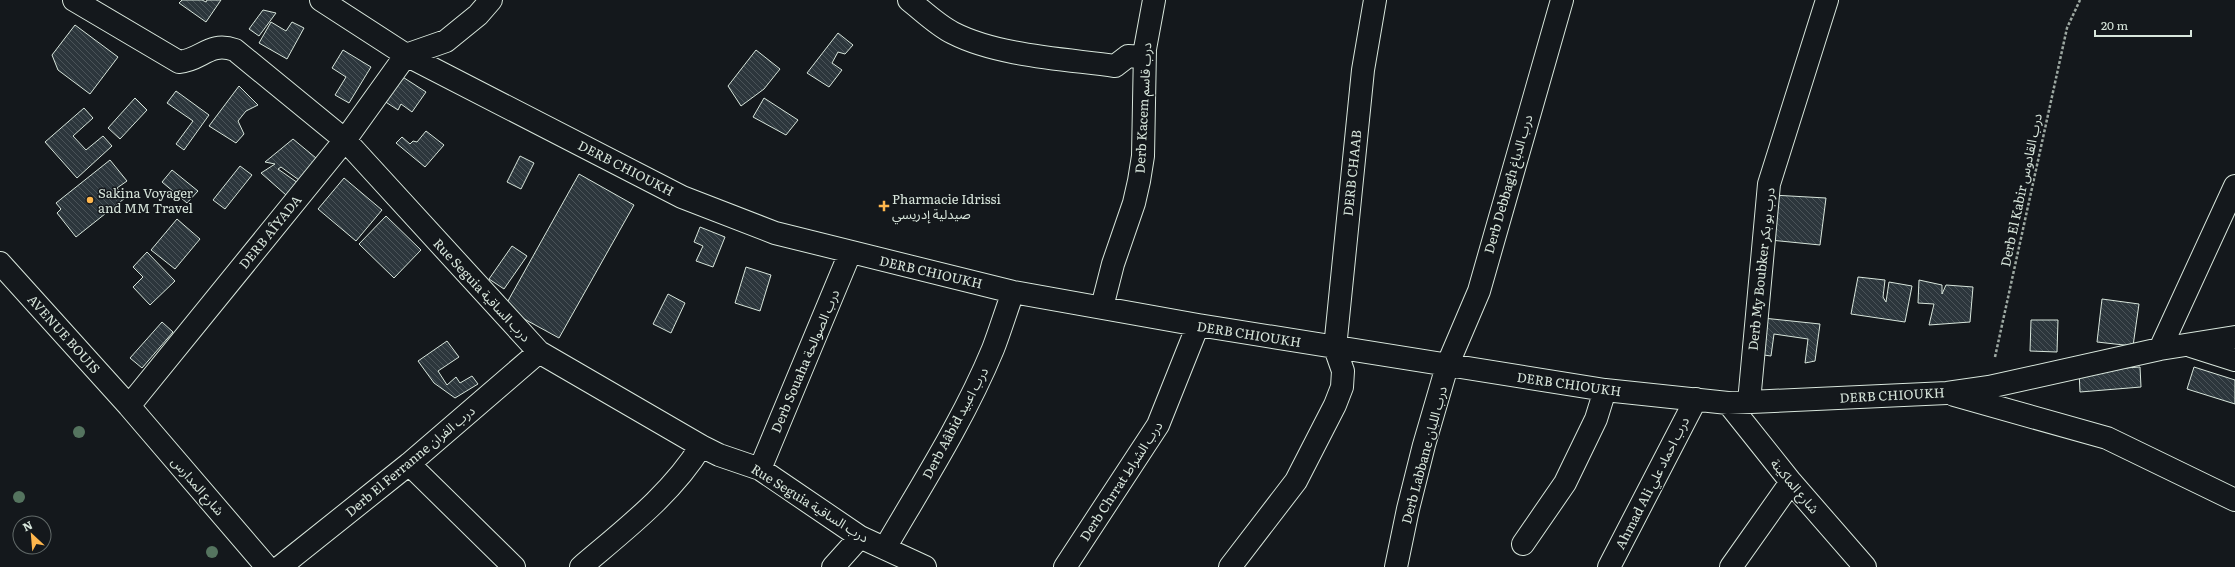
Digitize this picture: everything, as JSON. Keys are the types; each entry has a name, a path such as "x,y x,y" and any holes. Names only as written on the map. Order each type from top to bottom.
{"street":[{"name":"Rue Seguia درب الساقية","path":"74,0 179,62 188,61 216,47 235,50 345,140 539,352 701,446 719,455 760,469 860,537 924,567"},
{"name":"DERB CHIOUKH","path":"321,0 406,55 682,197 775,233 850,253 1013,292 1198,325 1447,366 1605,390 1739,402 1947,393 1989,387 2160,349 2235,337"},
{"path":"406,55 446,41 478,15 491,0"},
{"path":"909,0 952,33 977,44 1036,56 1115,66 1128,56 1144,57"},
{"name":"Derb Kacem درب قاسم","path":"1102,307 1113,264 1134,204 1139,181 1143,156 1144,57 1154,0"},
{"name":"DERB CHAAB","path":"1335,348 1346,220 1363,70 1375,0"},
{"name":"Derb Debbagh درب الدباغ","path":"1447,366 1479,291 1562,0"},
{"name":"Derb My Boubker درب بو بكر","path":"1739,402 1769,184 1827,0"},
{"name":"DERB AÎYADA","path":"129,406 345,140 406,55"},
{"path":"2160,349 2235,186"},
{"name":"Derb Souaha درب الصوالحة","path":"760,469 850,253"},
{"name":"AVENUE BOUIS","path":"0,263 129,406"},
{"name":"Derb Aâbid درب اعبيد","path":"885,548 932,470 976,385 993,349 1013,292"},
{"name":"Derb Chrrat درب الشراط","path":"1065,567 1158,425 1198,325"},
{"path":"2186,345 2235,360"},
{"path":"1230,567 1296,481 1335,405 1342,387 1343,371 1335,348"},
{"name":"Derb El Ferranne درب الفران","path":"280,567 409,464 539,352"},
{"name":"Derb Labbane درب اللبان","path":"1396,567 1415,480 1447,366"},
{"path":"1523,544 1565,483 1596,419 1605,390"},
{"path":"1947,393 2107,438 2235,500"},
{"name":"Ahmad Ali درب احماد علي","path":"1609,567 1696,399"},
{"name":"شارع الماكينة","path":"1739,402 1791,482 1865,567"},
{"name":"شارع المدارس","path":"129,406 267,567"},
{"path":"581,567 666,491 693,460 701,446"},
{"path":"409,464 514,567"},
{"path":"1731,567 1791,482"},
{"path":"833,567 860,537"}],"path":[{"name":"Derb El Kabir درب القادوس","path":"1989,387 2067,28 2080,0"}],"building":[{"path":"182,0 202,0 206,2 207,0 221,0 206,22 179,3"},
{"path":"263,10 276,13 259,36 249,29"},
{"path":"271,22 286,31 292,22 304,28 287,59 259,43"},
{"path":"75,25 118,57 90,94 58,70 52,55"},
{"path":"838,33 853,45 845,54 838,52 832,63 842,70 829,87 807,73"},
{"path":"343,50 371,67 349,103 335,95 346,77 332,68"},
{"path":"756,50 780,69 764,89 741,106 728,86"},
{"path":"398,74 426,92 412,112 401,104 398,110 381,99"},
{"path":"239,86 258,105 246,111 238,121 244,134 236,143 209,126"},
{"path":"176,91 209,115 184,150 176,144 193,121 167,103"},
{"path":"135,98 147,110 120,139 108,128"},
{"path":"764,98 798,120 786,135 753,117"},
{"path":"84,108 93,118 73,136 86,150 103,136 112,146 77,178 45,142"},
{"path":"426,131 444,145 425,167 396,143 402,137 410,144 413,141 417,142"},
{"path":"293,139 322,163 299,180 281,167 278,169 298,183 286,195 261,173 275,164 265,162"},
{"path":"520,156 534,163 521,189 507,182"},
{"name":"Sakina Voyager and MM Travel","path":"110,160 127,181 117,188 125,198 76,237 57,213 61,209 56,203"},
{"path":"240,166 252,175 225,209 213,200"},
{"path":"172,170 198,191 187,203 162,182"},
{"path":"579,174 634,205 559,338 504,308"},
{"path":"344,178 382,210 356,241 318,209"},
{"path":"1772,195 1826,198 1820,245 1770,240"},
{"path":"386,216 421,250 394,278 359,244"},
{"path":"177,219 200,239 175,269 151,250"},
{"path":"700,227 725,237 713,267 696,261 703,246 694,242"},
{"path":"512,246 527,256 504,289 489,279"},
{"path":"147,252 175,281 150,305 133,287 143,277 133,267"},
{"path":"746,267 771,275 760,311 735,303"},
{"path":"1858,277 1885,280 1883,297 1886,302 1889,282 1912,286 1905,322 1851,314"},
{"path":"1919,280 1942,285 1942,294 1946,285 1973,287 1970,322 1929,325 1934,304 1918,303"},
{"path":"668,294 685,303 671,333 653,324"},
{"path":"2102,299 2139,304 2133,346 2097,342"},
{"path":"1763,318 1820,324 1815,361 1805,363 1808,339 1774,334 1771,356 1757,354"},
{"path":"2031,320 2058,320 2057,352 2030,351"},
{"path":"162,322 173,332 142,368 130,358"},
{"path":"447,341 459,357 438,371 447,385 456,377 460,383 472,376 478,384 455,398 434,383 418,361"},
{"path":"2140,367 2141,387 2080,392 2079,371"},
{"path":"2194,367 2235,380 2235,404 2187,389"}],"place":[{"name":"Sakina Voyager and MM Travel","path":"90,200"},
{"name":"Pharmacie Idrissi صيدلية إدريسي","path":"884,206"}]}
